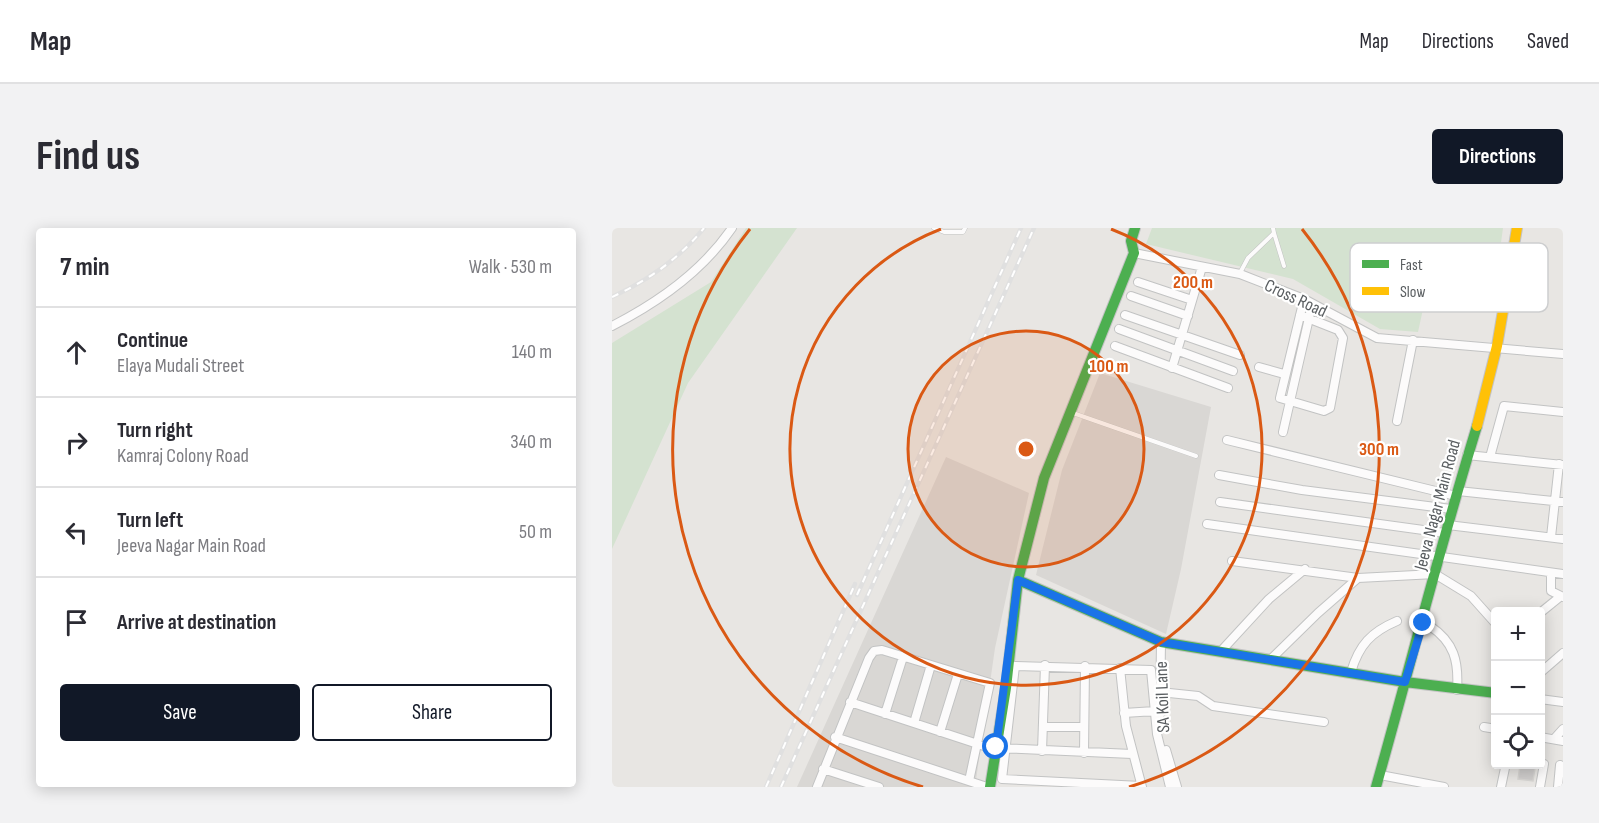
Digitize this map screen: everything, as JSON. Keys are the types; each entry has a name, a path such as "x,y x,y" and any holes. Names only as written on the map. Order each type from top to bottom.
{"street":[{"path":"612,326 671,291 720,246 732,228"},
{"path":"1120,668 1124,713 1132,754 1142,787 1002,779 999,748 1018,580 1044,478 1134,253 1131,241 1135,228"},
{"name":"Jeeva Nagar Main Road","path":"1514,243 1517,228"},
{"name":"Cross Road","path":"1134,253 1240,274 1304,299 1377,338 1497,346 1563,354"},
{"path":"1172,368 1202,267"},
{"path":"1138,282 1192,300"},
{"path":"1131,296 1188,316"},
{"path":"1283,432 1304,317 1304,299"},
{"path":"1304,317 1338,330 1343,338 1330,408 1324,411 1280,398 1284,374 1304,317 1312,305"},
{"name":"Jeeva Nagar Main Road","path":"1376,787 1435,574 1437,557 1483,405 1503,312"},
{"path":"1125,315 1240,355"},
{"path":"1119,330 1233,370"},
{"path":"1397,421 1413,340"},
{"path":"1115,346 1228,388"},
{"path":"1259,367 1284,374"},
{"path":"1490,457 1504,406 1563,412"},
{"path":"1227,440 1456,494 1559,501"},
{"path":"1467,455 1561,464 1559,501 1551,537"},
{"path":"1219,475 1302,490 1451,509"},
{"path":"1220,502 1447,529 1563,538"},
{"path":"1207,524 1563,574"},
{"path":"1232,561 1305,569 1358,578 1435,574 1472,596 1491,618"},
{"path":"1222,650 1269,599 1305,569"},
{"path":"1545,609 1562,597 1551,591 1551,573"},
{"path":"1270,660 1358,578"},
{"path":"1018,580 1161,642 1222,650 1270,660 1457,690 1491,693"},
{"path":"1351,672 1362,644 1377,629 1397,621"},
{"path":"1430,626 1453,646 1458,669 1457,690"},
{"name":"SA Koil Lane","path":"1161,642 1160,727 1177,787"},
{"path":"817,787 835,737 874,651 882,650 990,683 977,744 962,782"},
{"path":"1545,669 1563,653"},
{"path":"885,714 903,657"},
{"path":"914,723 931,665"},
{"path":"835,737 962,782 989,787 1014,668 1018,665 1151,670 1155,711 1170,787"},
{"path":"1042,751 1045,665"},
{"path":"1084,753 1085,666"},
{"path":"940,732 958,674"},
{"path":"1160,692 1198,696 1213,706 1324,722"},
{"path":"1545,700 1563,702"},
{"path":"850,702 977,744 1042,751 1132,754"},
{"path":"1124,713 1155,711"},
{"path":"1043,727 1084,727"},
{"path":"1484,727 1491,728"},
{"path":"1554,739 1563,729"},
{"path":"1545,738 1563,741"},
{"path":"1558,787 1560,765"},
{"path":"823,769 879,787"},
{"path":"1501,787 1505,769"},
{"path":"1540,787 1543,769"},
{"path":"1380,775 1444,787"}],"lane":[{"path":"934,228 957,233 963,232 965,228"},
{"path":"1274,230 1284,266"},
{"path":"1240,274 1248,258 1274,230"},
{"path":"1070,412 1196,456"}],"shaded area":[{"path":"1100,373 1211,407 1181,569 1166,634 1036,575 1062,470"},
{"path":"946,457 1029,493 995,648 975,787 797,787"}],"green space":[{"path":"746,228 797,228 688,383 612,549 612,343 711,282"},
{"path":"1152,228 1503,228 1501,243 1350,243 1350,312 1293,279 1146,244"},
{"path":"1350,312 1422,312 1418,332 1380,329"}],"building":[{"path":"1520,769 1535,769 1533,781 1518,779"}],"railway":[{"path":"612,297 662,268 684,250 704,228"},
{"path":"857,595 1021,228"},
{"path":"781,787 1034,228"},
{"path":"766,787 855,584"}],"traffic: fast":[{"path":"990,787 1006,688 1018,580 1044,478 1134,253 1131,241 1135,228"},
{"path":"1376,787 1477,426"},
{"path":"1018,580 1161,642 1405,682 1491,692"}],"traffic: slow":[{"path":"1514,243 1517,228"},
{"path":"1477,426 1497,346 1503,312"}],"route":[{"path":"996,747 1006,688 1018,580 1161,642 1222,650 1405,682 1423,623"}]}
